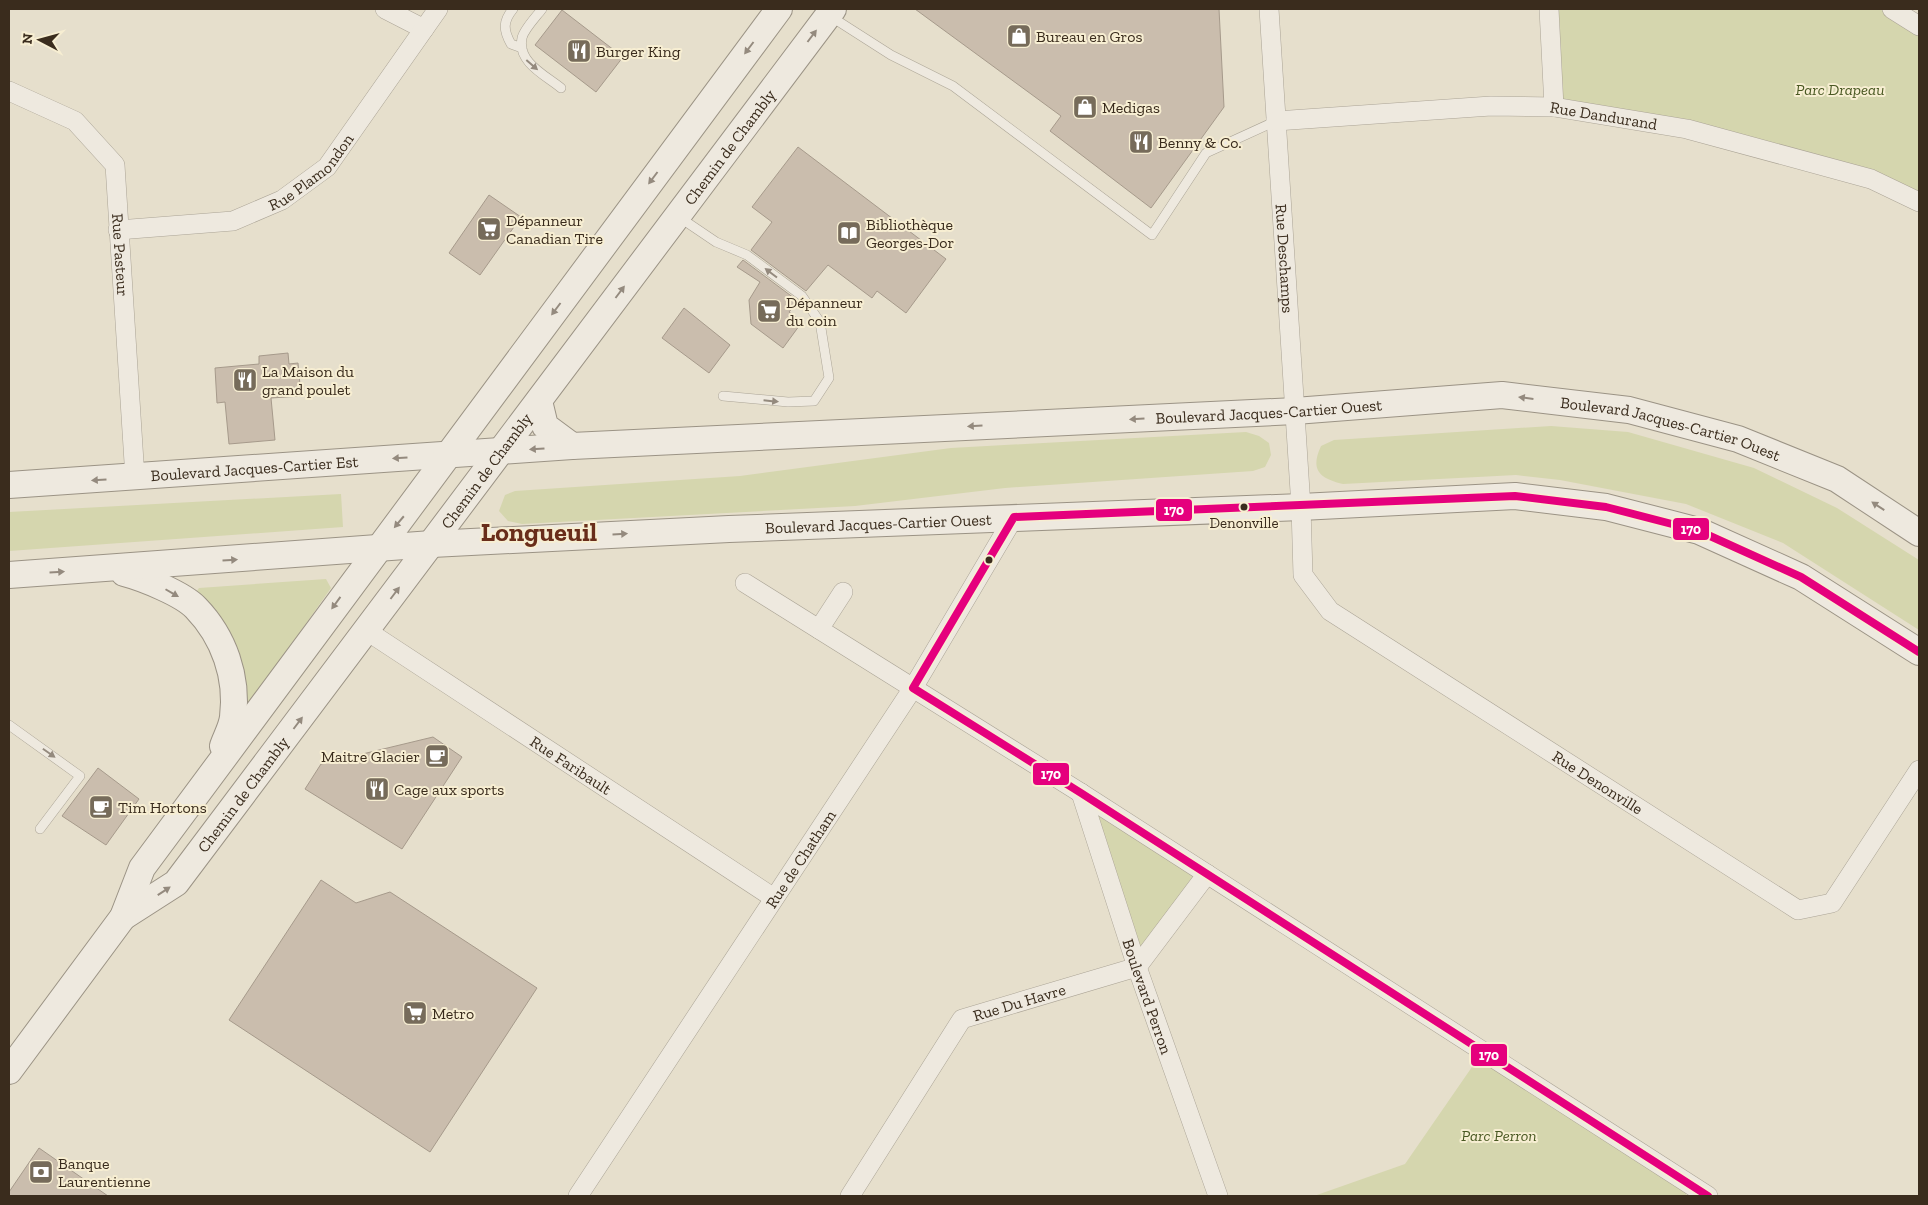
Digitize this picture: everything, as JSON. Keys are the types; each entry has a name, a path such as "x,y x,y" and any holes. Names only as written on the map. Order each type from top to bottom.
{"main road":[{"name":"Chemin de Chambly","path":"9,1071 123,917 142,868 376,550 404,516 447,454 779,9"},
{"name":"Chemin de Chambly","path":"123,917 176,883 367,632 830,12"},
{"name":"Boulevard Jacques-Cartier Ouest","path":"502,451 1294,411 1502,395 1629,410 1738,439 1837,479 1919,533"},
{"path":"539,401 545,426 572,446"},
{"name":"Boulevard Jacques-Cartier Est","path":"9,485 135,478 502,451"},
{"name":"Boulevard Jacques-Cartier Ouest","path":"432,544 758,527 1302,507 1515,496 1606,507 1699,531 1801,577 1919,652"},
{"path":"9,575 376,550 432,544"},
{"path":"112,569 148,579 195,607 221,641 234,679 233,716 216,768"}],"street":[{"path":"386,9 424,29"},
{"name":"Rue Plamondon","path":"118,230 233,221 282,200 327,167 438,9"},
{"name":"Rue Deschamps","path":"1270,9 1294,411 1302,507"},
{"path":"1549,9 1554,106"},
{"path":"1892,9 1919,26"},
{"name":"Rue Pasteur","path":"9,90 75,121 115,165 135,478"},
{"name":"Rue Dandurand","path":"1276,120 1491,106 1554,106 1687,129 1871,179 1919,202"},
{"name":"Rue Denonville","path":"1302,507 1303,575 1330,611 1798,910 1832,903 1919,770"},
{"name":"Rue de Chatham","path":"578,1196 912,688 1014,517"},
{"path":"745,583 1207,874 1689,1191 1708,1196"},
{"path":"818,629 843,592"},
{"name":"Rue Faribault","path":"367,632 774,898"},
{"name":"Boulevard Perron","path":"1081,793 1137,967 1218,1196"},
{"path":"1137,967 1207,874"},
{"name":"Rue Du Havre","path":"850,1196 962,1019 1137,967"}],"lane":[{"path":"514,9 506,18 505,33 511,44 522,48"},
{"path":"542,9 522,37 522,48 526,61 561,88"},
{"path":"830,12 891,55 953,86 1152,235 1206,154 1276,120"},
{"path":"678,216 716,242 747,255 802,296 820,322 829,378 814,401 788,402 723,396"},
{"path":"9,725 80,776 40,829"}],"green space":[{"name":"Parc Drapeau","path":"1549,9 1892,9 1919,26 1919,202 1871,179 1554,107"},
{"path":"1551,426 1628,432 1754,468 1837,508 1919,560 1919,630 1783,543 1686,504 1560,480 1516,475 1343,484 1323,476 1319,472 1316,461 1321,446 1334,440"},
{"path":"1246,432 1259,436 1269,443 1271,455 1265,467 1253,471 1005,488 855,506 522,524 508,521 499,511 505,495 515,491 740,476 951,448"},
{"path":"341,494 343,527 9,551 9,512"},
{"path":"326,579 331,588 246,709 194,595 199,588"},
{"path":"1081,793 1207,874 1137,967"},
{"name":"Parc Perron","path":"1483,1051 1692,1186 1685,1196 1314,1196 1405,1164"}],"building":[{"path":"915,9 1219,9 1224,107 1151,208 1050,131 1061,116"},
{"name":"Burger King","path":"562,10 623,57 596,92 535,45"},
{"name":"Bibliothèque Georges-Dor","path":"798,147 946,259 906,313 877,291 872,298 828,265 806,291 751,250 772,222 752,207"},
{"name":"Dépanneur Canadian Tire","path":"489,195 521,217 480,275 449,253"},
{"name":"Dépanneur du coin","path":"743,260 798,301 789,312 802,322 783,348 751,324 749,300 760,282 737,267"},
{"path":"684,308 730,345 709,373 662,338"},
{"path":"288,353 289,364 298,363 301,396 271,398 275,440 229,444 225,402 217,403 215,368 259,364 259,356"},
{"path":"433,737 462,757 402,849 305,789 321,764"},
{"path":"98,768 139,799 106,845 62,816"},
{"path":"321,880 356,903 390,892 537,988 430,1152 229,1020"},
{"path":"39,1148 108,1196 9,1196 9,1192"}],"transit line":[{"name":"170","path":"1708,1196 1081,793 913,688 1014,517 1515,496 1606,507 1699,531 1801,577 1919,652"}],"place":[{"name":"Bureau en Gros","path":"1019,36"},
{"name":"Burger King","path":"579,51"},
{"name":"Medigas","path":"1085,107"},
{"name":"Benny & Co.","path":"1141,142"},
{"name":"Dépanneur Canadian Tire","path":"489,229"},
{"name":"Bibliothèque Georges-Dor","path":"849,233"},
{"name":"Dépanneur du coin","path":"769,311"},
{"name":"La Maison du grand poulet","path":"245,380"},
{"name":"Denonville","path":"1244,507"},
{"name":"Maitre Glacier","path":"437,756"},
{"name":"Cage aux sports","path":"377,789"},
{"name":"Tim Hortons","path":"101,807"},
{"name":"Metro","path":"415,1013"},
{"name":"Banque Laurentienne","path":"41,1172"}],"district":[{"name":"Longueuil","path":"539,532"}]}
